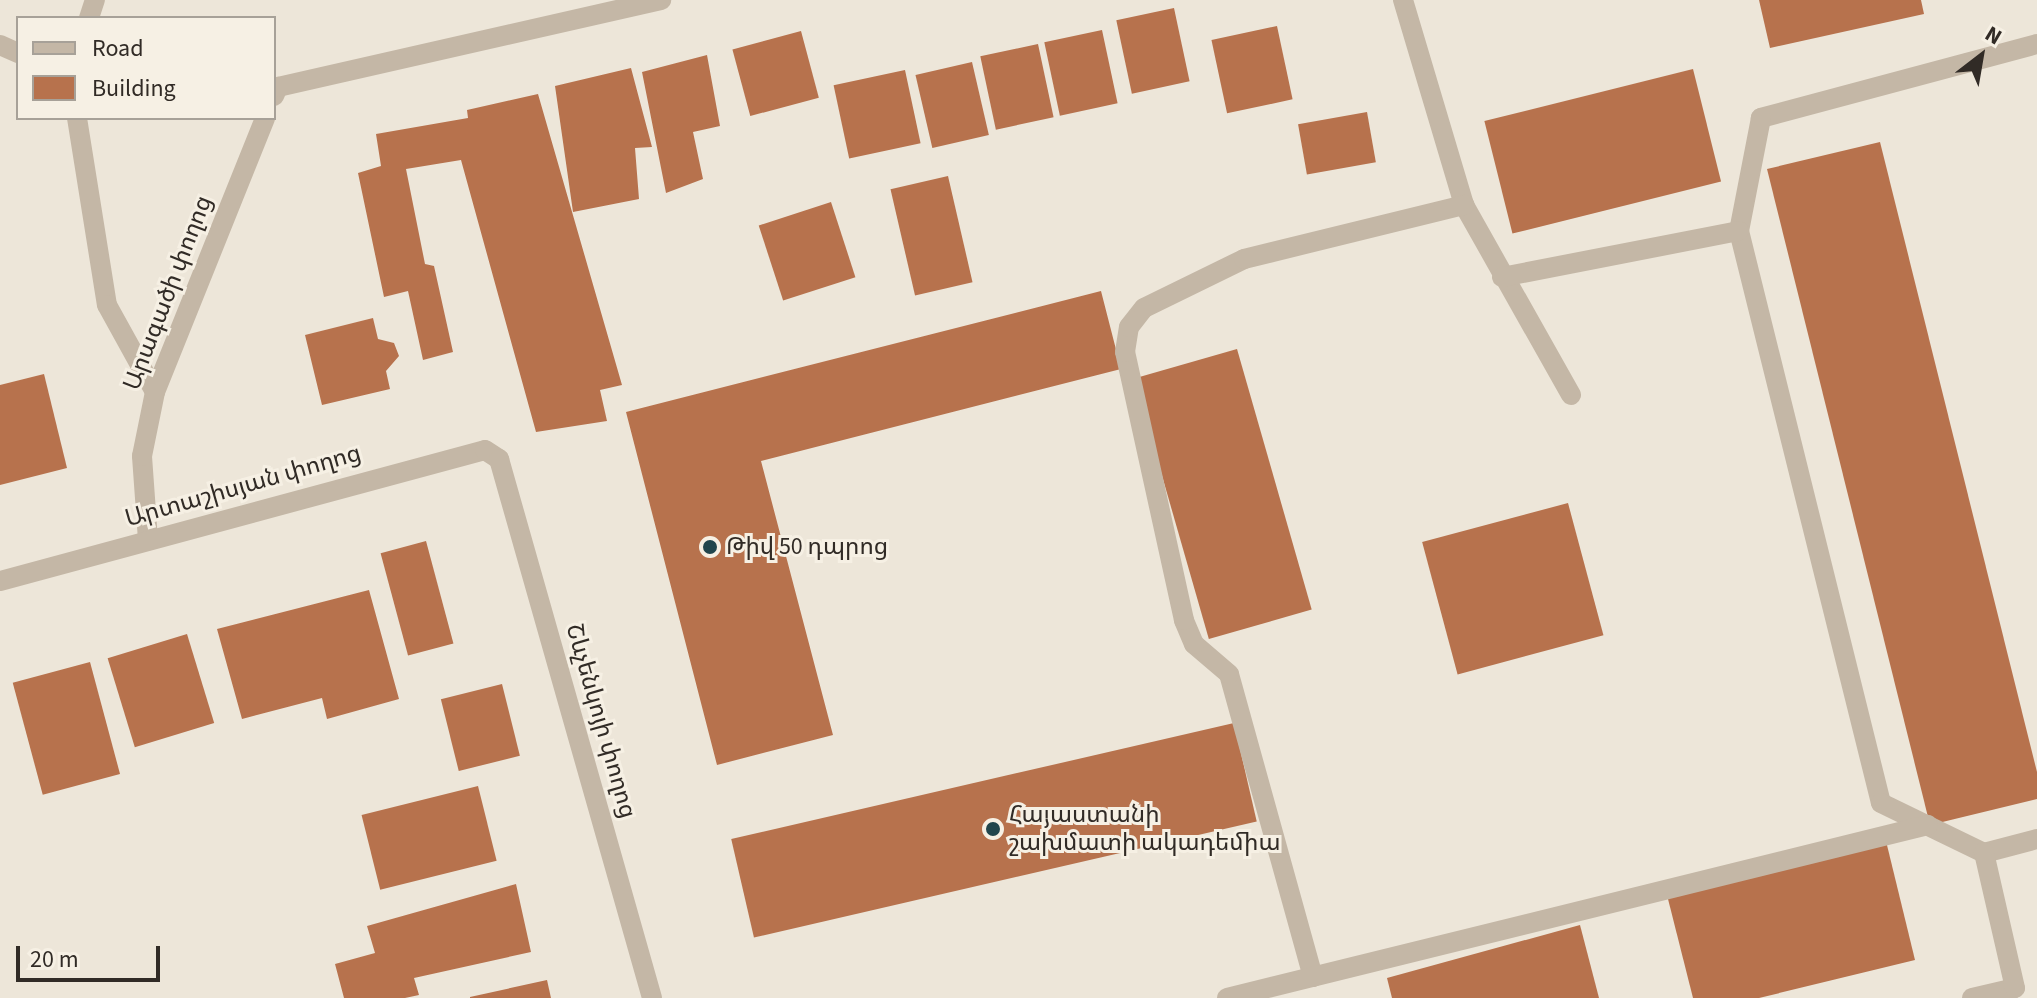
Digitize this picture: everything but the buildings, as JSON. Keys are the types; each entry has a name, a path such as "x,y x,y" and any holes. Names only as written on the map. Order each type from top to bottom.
{"street":[{"path":"276,92 278,87 661,0"},
{"path":"1403,0 1464,205 1571,395"},
{"path":"2037,44 1761,118 1739,231 1881,803 1984,853 2037,839"},
{"path":"77,120 107,305 155,392"},
{"name":"Արագածի փողոց","path":"148,540 142,456 155,392 264,120"},
{"path":"1313,977 1229,674 1194,644 1184,620 1125,352 1129,327 1144,308 1244,259 1464,205"},
{"path":"1502,277 1739,231"},
{"name":"Արտաշիսյան փողոց","path":"0,581 468,450 499,459"},
{"name":"Շևչենկոյի փողոց","path":"499,459 652,998"},
{"path":"1227,998 1928,825"},
{"path":"1972,998 2015,988 1984,853"}],"place":[{"name":"Թիվ 50 դպրոց","path":"710,547"},
{"name":"Հայաստանի շախմատի ակադեմիա","path":"993,829"}]}
